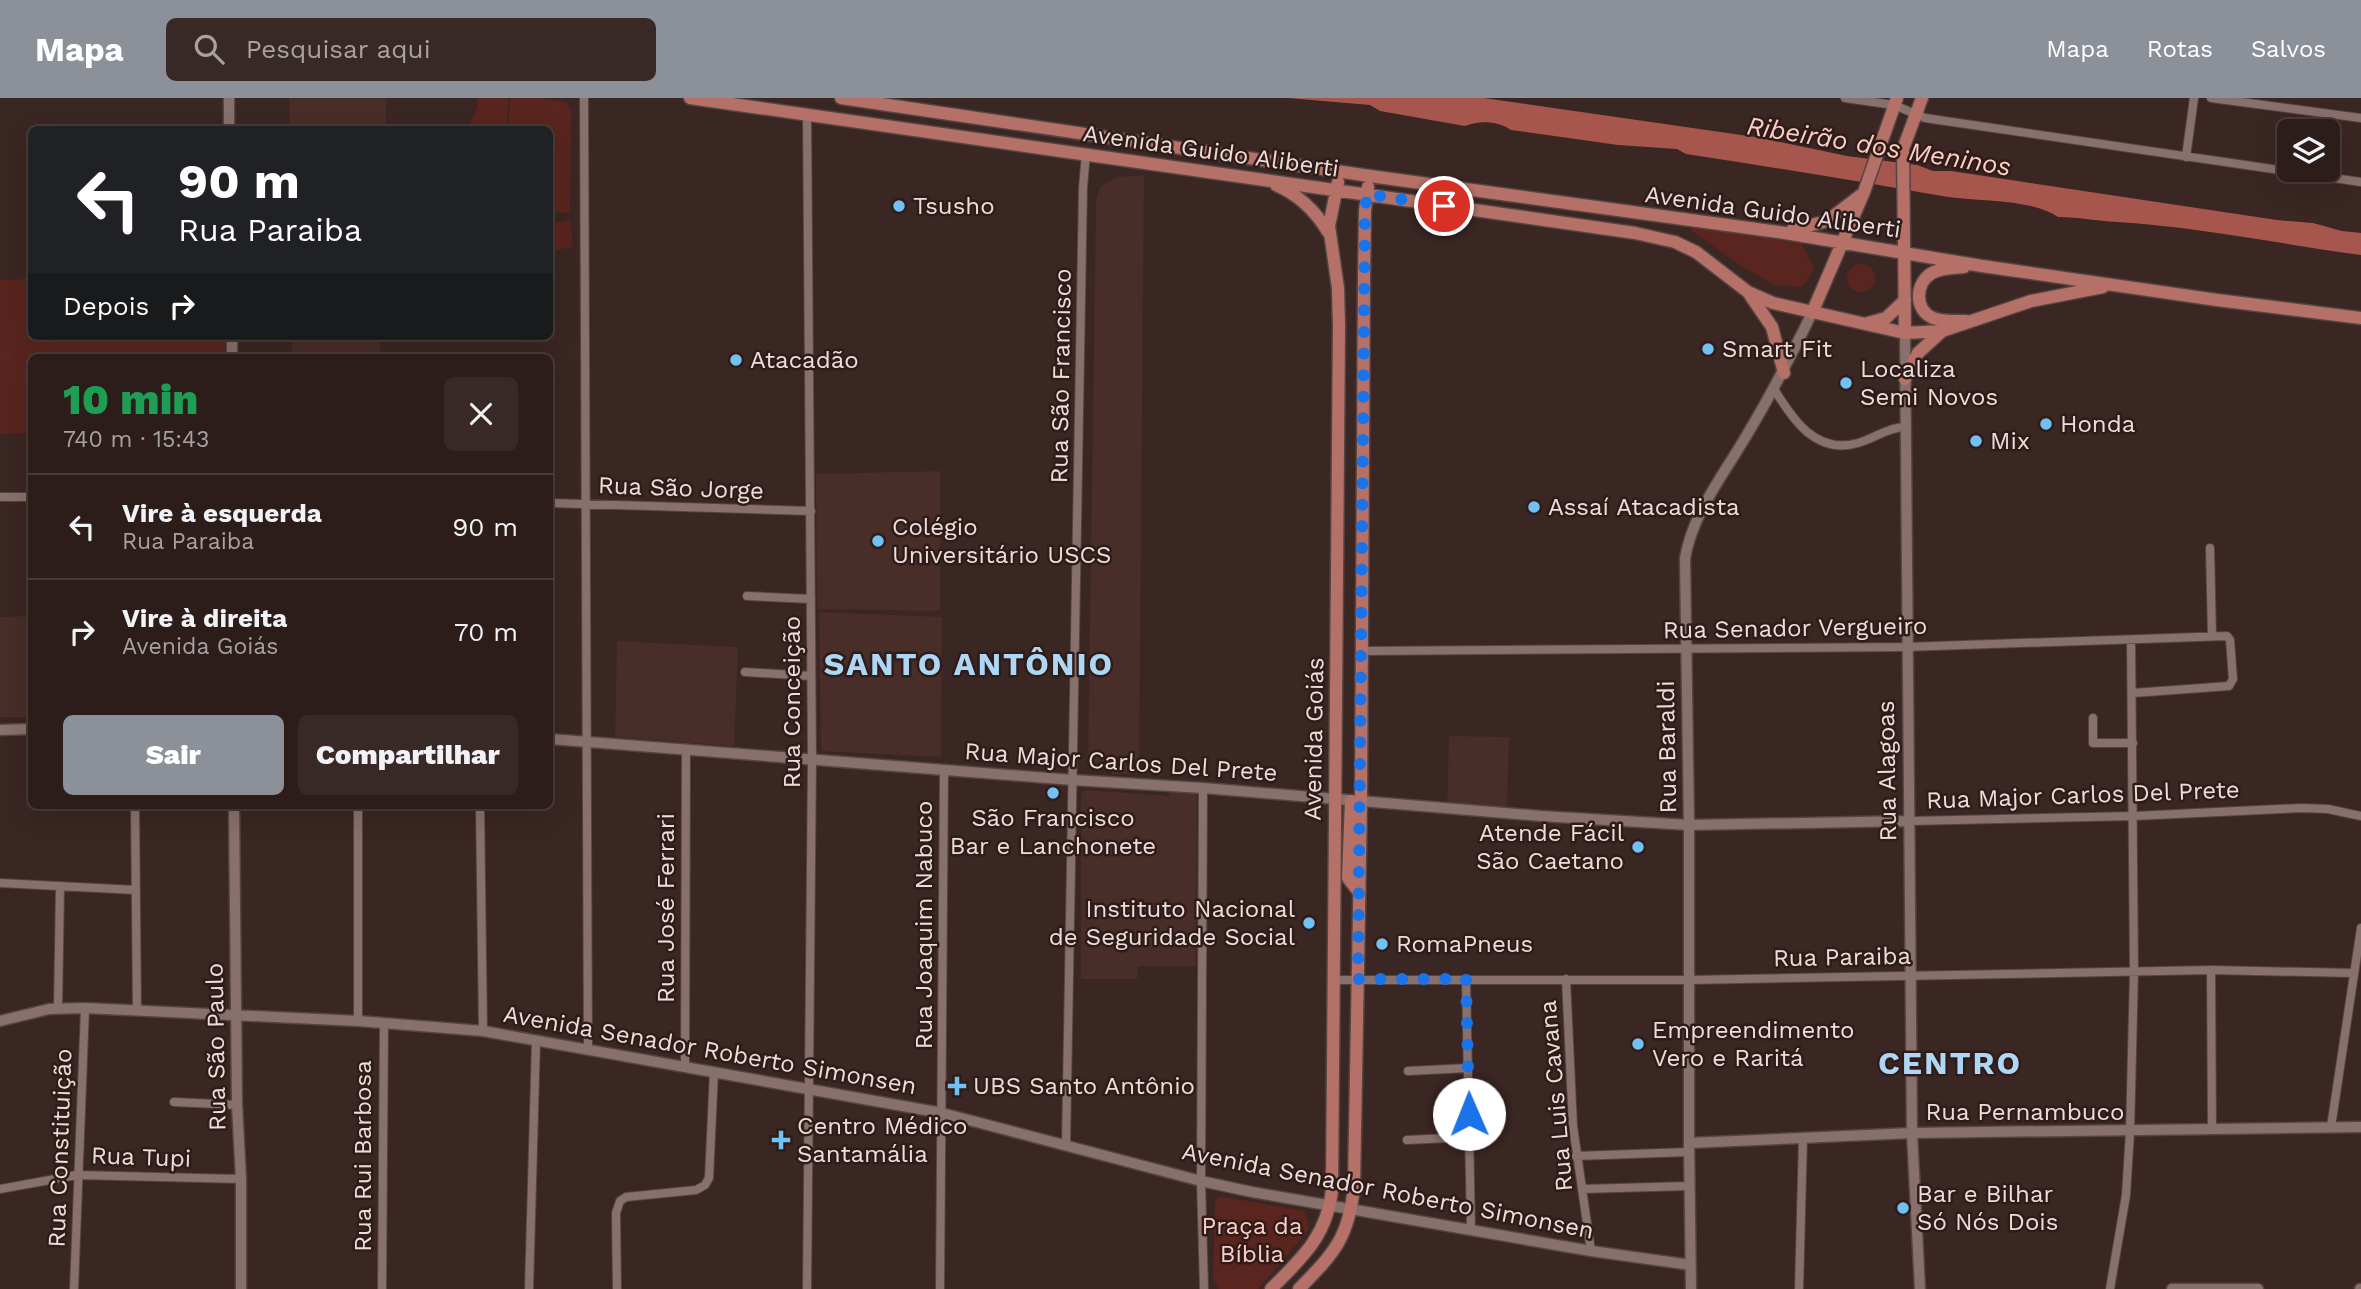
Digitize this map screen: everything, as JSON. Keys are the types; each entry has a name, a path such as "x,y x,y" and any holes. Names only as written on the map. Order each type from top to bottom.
{"main road":[{"name":"Avenida Guido Aliberti","path":"690,98 1635,233 1675,242 1696,252 1748,292 1773,303 1905,332 1942,331 2031,301 2117,285"},
{"name":"Avenida Guido Aliberti","path":"841,98 1341,172 1778,232 1982,266 2361,318"},
{"name":"Rua Alagoas","path":"1905,332 1902,162 1903,149 1922,98"},
{"name":"Rua Baraldi","path":"1812,313 1864,191 1896,102"},
{"path":"1086,154 1095,147 1117,139"},
{"name":"Avenida Goiás","path":"1271,1289 1317,1238 1325,1224 1333,1162 1332,980 1339,301 1329,234 1330,214 1341,172"},
{"name":"Avenida Goiás","path":"1298,1289 1338,1245 1352,1211 1357,1130 1359,892 1356,801 1362,651 1364,348 1367,194 1370,176"},
{"path":"1262,179 1300,198 1314,212 1329,234"},
{"path":"1778,232 1809,228 1827,222 1864,191"},
{"path":"1978,321 1933,318 1922,308 1919,296 1923,282 1934,272 1982,266"},
{"path":"1748,292 1772,327 1784,373"},
{"path":"1861,324 1886,318 1905,300"},
{"path":"1905,379 1921,350 1942,331"}],"street":[{"path":"229,98 229,126"},
{"path":"584,98 588,1050"},
{"path":"1845,98 1896,102 1915,116 2361,182"},
{"path":"2186,158 2194,98"},
{"path":"2211,98 2361,118"},
{"name":"Rua Conceição","path":"807,116 812,759 807,1289"},
{"name":"Rua São Francisco","path":"1066,1145 1083,187 1086,154"},
{"name":"Rua Baraldi","path":"1691,1289 1685,558 1701,509 1784,373 1812,313"},
{"name":"Rua Alagoas","path":"1905,332 1912,1133 1920,1289"},
{"path":"1774,389 1791,417 1802,429 1825,443 1854,444 1890,429 1904,427"},
{"path":"0,498 28,497"},
{"name":"Rua São Jorge","path":"553,503 811,511"},
{"path":"2210,548 2213,636"},
{"path":"747,596 811,599"},
{"name":"Rua Senador Vergueiro","path":"1362,651 1906,646 2213,636 2227,636 2231,643 2233,679 2229,686 2133,693"},
{"path":"2110,1289 2126,1195 2130,1132 2134,972 2131,640"},
{"path":"744,672 811,676"},
{"path":"2093,718 2093,743 2133,743"},
{"path":"0,730 28,729"},
{"name":"Rua Major Carlos Del Prete","path":"553,739 1689,825 2134,817 2301,808 2328,809 2361,816"},
{"name":"Rua José Ferrari","path":"685,1067 686,750"},
{"name":"Rua Joaquim Nabuco","path":"940,1289 944,770"},
{"path":"1203,788 1201,1181 1204,1289"},
{"path":"135,809 137,1011"},
{"name":"Rua São Paulo","path":"234,809 241,1289"},
{"path":"358,809 358,1021"},
{"path":"480,809 483,1031"},
{"path":"0,883 136,890"},
{"path":"58,1008 60,887"},
{"path":"2331,1127 2361,928"},
{"path":"2211,970 2212,1130"},
{"name":"Rua Paraiba","path":"1332,980 1689,980 2211,970 2353,972"},
{"path":"1466,979 1471,1230"},
{"name":"Rua Luis Cavana","path":"1566,979 1576,1156 1591,1251"},
{"name":"Avenida Senador Roberto Simonsen","path":"0,1021 58,1008 85,1008 358,1021 483,1031 942,1113 1201,1181 1329,1207 1691,1265"},
{"name":"Rua Constituição","path":"74,1289 85,1008"},
{"name":"Rua Rui Barbosa","path":"382,1289 384,1023"},
{"path":"529,1289 536,1041"},
{"path":"1408,1071 1468,1068"},
{"path":"617,1289 616,1213 620,1201 626,1197 696,1190 705,1185 709,1178 714,1072"},
{"path":"174,1102 237,1105"},
{"name":"Rua Pernambuco","path":"1689,1147 1912,1133 2361,1127"},
{"path":"1407,1140 1470,1137"},
{"path":"1799,1289 1803,1138"},
{"path":"1576,1156 1689,1147"},
{"name":"Rua Tupi","path":"0,1189 77,1175 241,1179"},
{"path":"1582,1189 1689,1186"},
{"path":"2172,1289 2258,1289"}],"shaded area":[{"path":"289,98 386,98 386,126 290,126"},
{"path":"1288,98 1484,98 1762,138 1847,156 1917,165 1933,171 1951,171 2277,220 2313,223 2361,233 2361,255 2178,228 2058,217 2018,204 1942,196 1686,154 1677,149 1618,145 1511,130 1489,122 1465,126 1380,111 1370,105"},
{"path":"1144,175 1139,774 1112,774 1112,763 1088,762 1096,201 1100,187 1117,177"},
{"path":"291,340 380,340 380,354 292,354"},
{"name":"Colégio Universitário USCS","path":"940,471 940,611 817,609 816,474"},
{"path":"819,612 942,617 941,757 821,751"},
{"path":"28,616 28,717 0,717 0,617"},
{"path":"617,641 738,647 734,746 615,737"},
{"path":"1449,736 1509,737 1507,807 1447,805"},
{"path":"1086,790 1169,796 1170,791 1197,793 1196,967 1138,966 1137,979 1081,979 1081,793"}],"green space":[{"path":"477,98 508,98 507,126 469,126 478,105"},
{"path":"510,98 544,98 567,102 571,113 570,213 553,212 553,126 508,126"},
{"path":"570,221 573,247 556,250 553,266 553,222"},
{"path":"1690,226 1801,243 1814,268 1801,287 1775,285 1747,270 1693,232"},
{"path":"1861,264 1871,268 1875,278 1871,288 1861,292 1851,288 1847,278 1851,268"},
{"path":"28,279 28,340 225,340 225,354 28,354 28,433 0,434 0,280"},
{"name":"Praça da Bíblia","path":"1219,1196 1304,1211 1308,1231 1258,1289 1219,1289 1213,1279 1215,1201"}],"place":[{"name":"Tsusho","path":"899,206"},
{"name":"Smart Fit","path":"1708,349"},
{"name":"Atacadão","path":"736,360"},
{"name":"Localiza Semi Novos","path":"1846,383"},
{"name":"Honda","path":"2046,424"},
{"name":"Mix","path":"1976,441"},
{"name":"Assaí Atacadista","path":"1534,507"},
{"name":"Colégio Universitário USCS","path":"878,541"},
{"name":"São Francisco Bar e Lanchonete","path":"1053,793"},
{"name":"Atende Fácil São Caetano","path":"1638,847"},
{"name":"Instituto Nacional de Seguridade Social","path":"1309,923"},
{"name":"RomaPneus","path":"1382,944"},
{"name":"Empreendimento Vero e Raritá","path":"1638,1044"},
{"name":"UBS Santo Antônio","path":"957,1086"},
{"name":"Centro Médico Santamália","path":"781,1140"},
{"name":"Bar e Bilhar Só Nós Dois","path":"1903,1208"}],"district":[{"name":"SANTO ANTÔNIO","path":"969,664"},
{"name":"CENTRO","path":"1950,1063"}],"route":[{"path":"1444,206 1367,194 1365,211 1358,979 1466,979 1469,1114"}],"water label":[{"name":"Ribeirão dos Meninos","path":"1879,146"}]}
